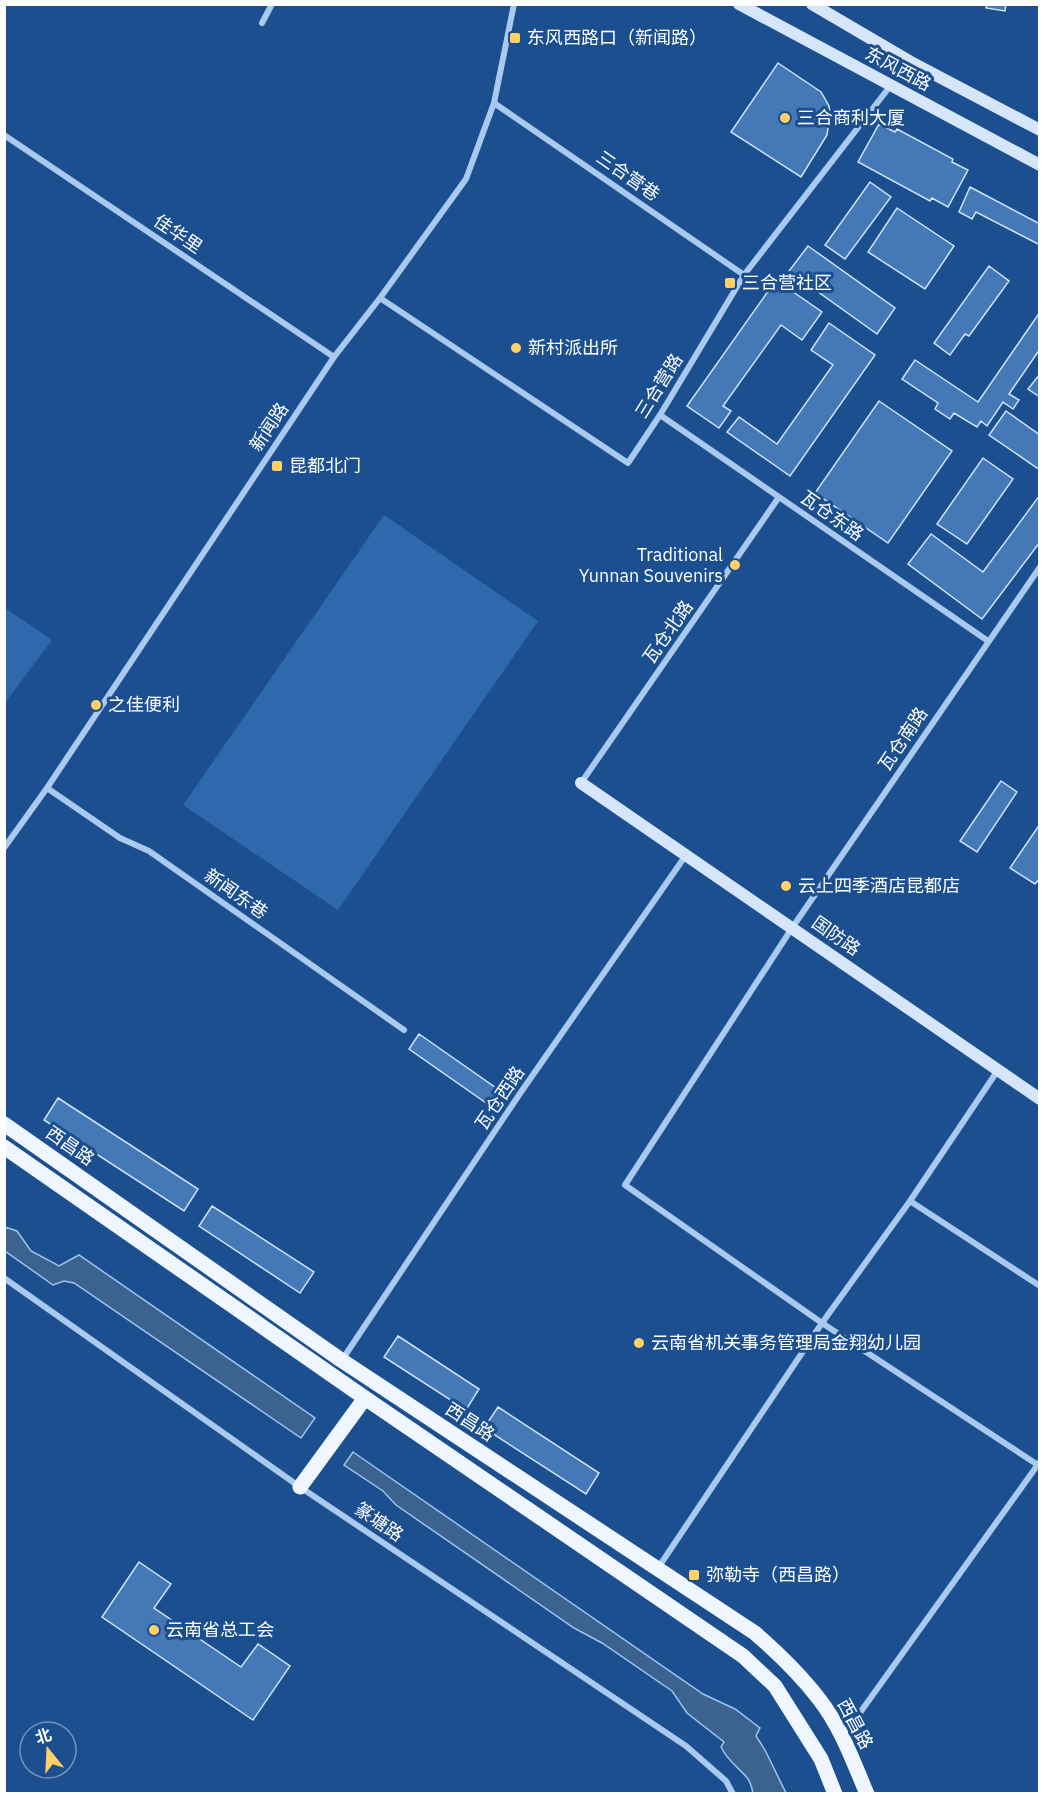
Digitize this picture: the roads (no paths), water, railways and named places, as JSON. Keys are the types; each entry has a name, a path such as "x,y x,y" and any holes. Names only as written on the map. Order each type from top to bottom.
{"main road":[{"name":"东风西路","path":"739,4 1040,165"},
{"name":"东风西路","path":"812,4 909,61 1040,130"},
{"name":"国防路","path":"581,783 1040,1099"},
{"name":"西昌路","path":"4,1124 341,1360 755,1633 783,1659 820,1700 843,1737 867,1794"},
{"path":"4,1147 365,1398 743,1656 775,1686 821,1759 835,1794"},
{"path":"300,1487 365,1398"}],"street":[{"path":"262,23 272,4"},
{"name":"新闻路","path":"4,848 47,788 334,357 380,298 466,179 494,103 514,4"},
{"name":"三合营路","path":"380,298 628,463 660,415 744,274 891,85"},
{"name":"三合营巷","path":"494,103 744,274"},
{"name":"佳华里","path":"4,135 334,357"},
{"name":"瓦仓东路","path":"660,415 988,641"},
{"name":"瓦仓北路","path":"581,783 779,497"},
{"name":"瓦仓南路","path":"822,1323 625,1185 792,928 1040,567"},
{"name":"新闻东巷","path":"47,788 120,838 149,851 404,1030"},
{"name":"瓦仓西路","path":"341,1360 510,1109 686,855"},
{"path":"657,1569 822,1323 910,1201 998,1070"},
{"path":"910,1201 1040,1286"},
{"name":"篆塘路","path":"4,1278 300,1487 686,1746 726,1781 733,1794"},
{"path":"822,1323 1039,1464 843,1737"}],"place":[{"name":"东风西路口（新闻路）","path":"515,38"},
{"name":"三合商利大厦","path":"785,118"},
{"name":"三合营社区","path":"730,283"},
{"name":"新村派出所","path":"516,348"},
{"name":"昆都北门","path":"277,466"},
{"name":"Traditional Yunnan Souvenirs","path":"735,565"},
{"name":"之佳便利","path":"96,705"},
{"name":"云上四季酒店昆都店","path":"786,886"},
{"name":"云南省机关事务管理局金翔幼儿园","path":"639,1343"},
{"name":"弥勒寺（西昌路）","path":"694,1575"},
{"name":"云南省总工会","path":"154,1630"}]}
